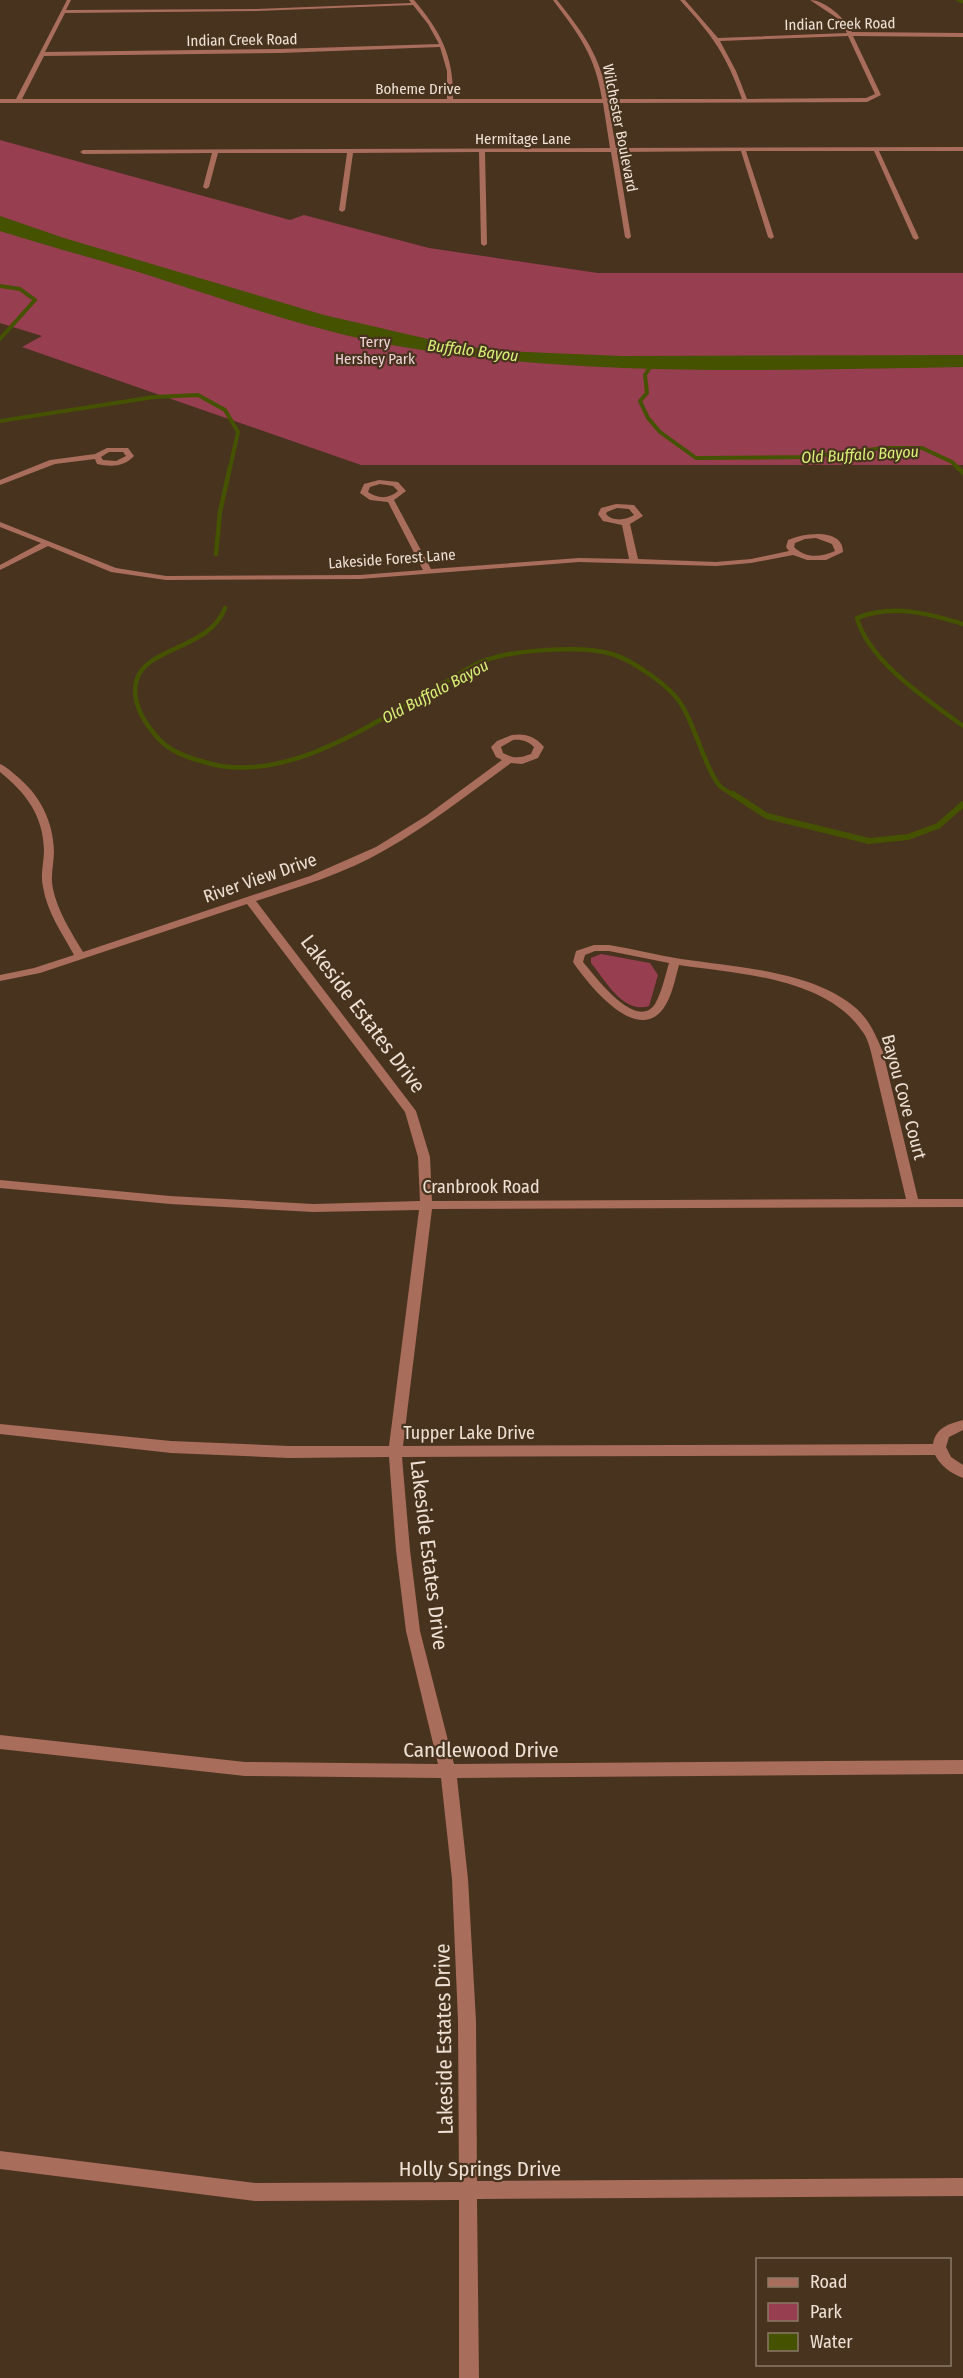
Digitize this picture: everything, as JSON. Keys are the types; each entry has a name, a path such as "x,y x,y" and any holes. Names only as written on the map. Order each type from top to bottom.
{"street":[{"path":"18,101 69,0"},
{"name":"Wilchester Boulevard","path":"555,0 585,39 601,74 628,237"},
{"path":"682,0 718,40 732,63 745,101"},
{"path":"812,0 839,17 850,34"},
{"path":"63,12 256,10 412,2 434,29 442,45 451,77 450,101"},
{"name":"Boheme Drive","path":"0,101 867,100 878,95 850,34"},
{"name":"Indian Creek Road","path":"718,40 850,34 963,34"},
{"name":"Indian Creek Road","path":"42,54 280,51 442,45"},
{"name":"Hermitage Lane","path":"83,152 963,149"},
{"path":"743,150 771,237"},
{"path":"876,150 916,238"},
{"path":"342,210 350,151"},
{"path":"482,151 484,244"},
{"path":"206,187 215,152"},
{"path":"0,483 53,462 97,456"},
{"path":"390,499 428,571"},
{"path":"626,523 634,561"},
{"name":"Lakeside Forest Lane","path":"0,524 114,570 166,578 360,577 525,562 634,561 716,564 750,561 794,552 807,558 826,558 838,552 839,548 827,538 808,536 791,542 790,547 794,552"},
{"path":"0,568 46,544"},
{"name":"River View Drive","path":"0,978 36,971 314,878 380,849 429,818 509,760"},
{"path":"0,767 25,787 37,801 44,819 49,851 47,887 58,916 80,955"},
{"name":"Lakeside Estates Drive","path":"250,900 410,1111 424,1156 426,1205 395,1452 403,1550 413,1631 448,1771 460,1879 466,2009 469,2378"},
{"name":"Bayou Cove Court","path":"675,962 658,1009 648,1015 633,1016 623,1011 578,962 580,953 594,948 609,948 675,962 794,982 826,994 850,1010 867,1029 877,1052 913,1203"},
{"name":"Cranbrook Road","path":"0,1184 170,1200 313,1208 426,1205 963,1203"},
{"path":"963,1425 951,1427 939,1440 939,1449 946,1462 963,1472"},
{"name":"Tupper Lake Drive","path":"0,1429 171,1447 289,1452 939,1449"},
{"name":"Candlewood Drive","path":"0,1742 245,1768 448,1771 963,1767"},
{"name":"Holly Springs Drive","path":"0,2160 255,2192 963,2187"}],"green space":[{"name":"Terry Hershey Park","path":"0,140 290,220 304,215 429,248 598,273 963,273 963,465 361,465 22,347 42,336 0,323"},
{"path":"601,954 650,963 658,975 649,1006 631,1005 623,1001 609,987 591,963 591,958"}],"water":[{"name":"Buffalo Bayou","path":"0,216 64,238 324,315 454,345 505,351 622,356 963,355 963,367 680,370 538,363 397,346 304,324 0,231"}],"waterway":[{"path":"958,0 963,2"},
{"name":"Old Buffalo Bayou","path":"0,286 20,289 35,300 0,339"},
{"name":"Old Buffalo Bayou","path":"653,363 645,375 647,393 640,401 648,418 660,432 696,458 806,457 885,448 922,448 952,462 963,473"},
{"name":"Old Buffalo Bayou","path":"0,421 154,397 198,395 225,410 238,432 230,468"},
{"name":"Old Buffalo Bayou","path":"216,554 220,512 230,467"},
{"name":"Old Buffalo Bayou","path":"225,608 217,622 206,632 165,653 143,668 135,687 139,710 147,725 167,746 191,758 234,767 266,766 297,758 328,747 358,732 486,660 531,651 567,649 599,651 630,662 650,674 676,697 686,712 715,780 735,796"},
{"name":"Old Buffalo Bayou","path":"963,624 936,616 897,611 884,611 857,618 874,650 887,665 917,692 963,726"},
{"name":"Old Buffalo Bayou","path":"733,794 767,816 869,841 908,837 938,826 963,804"}]}
